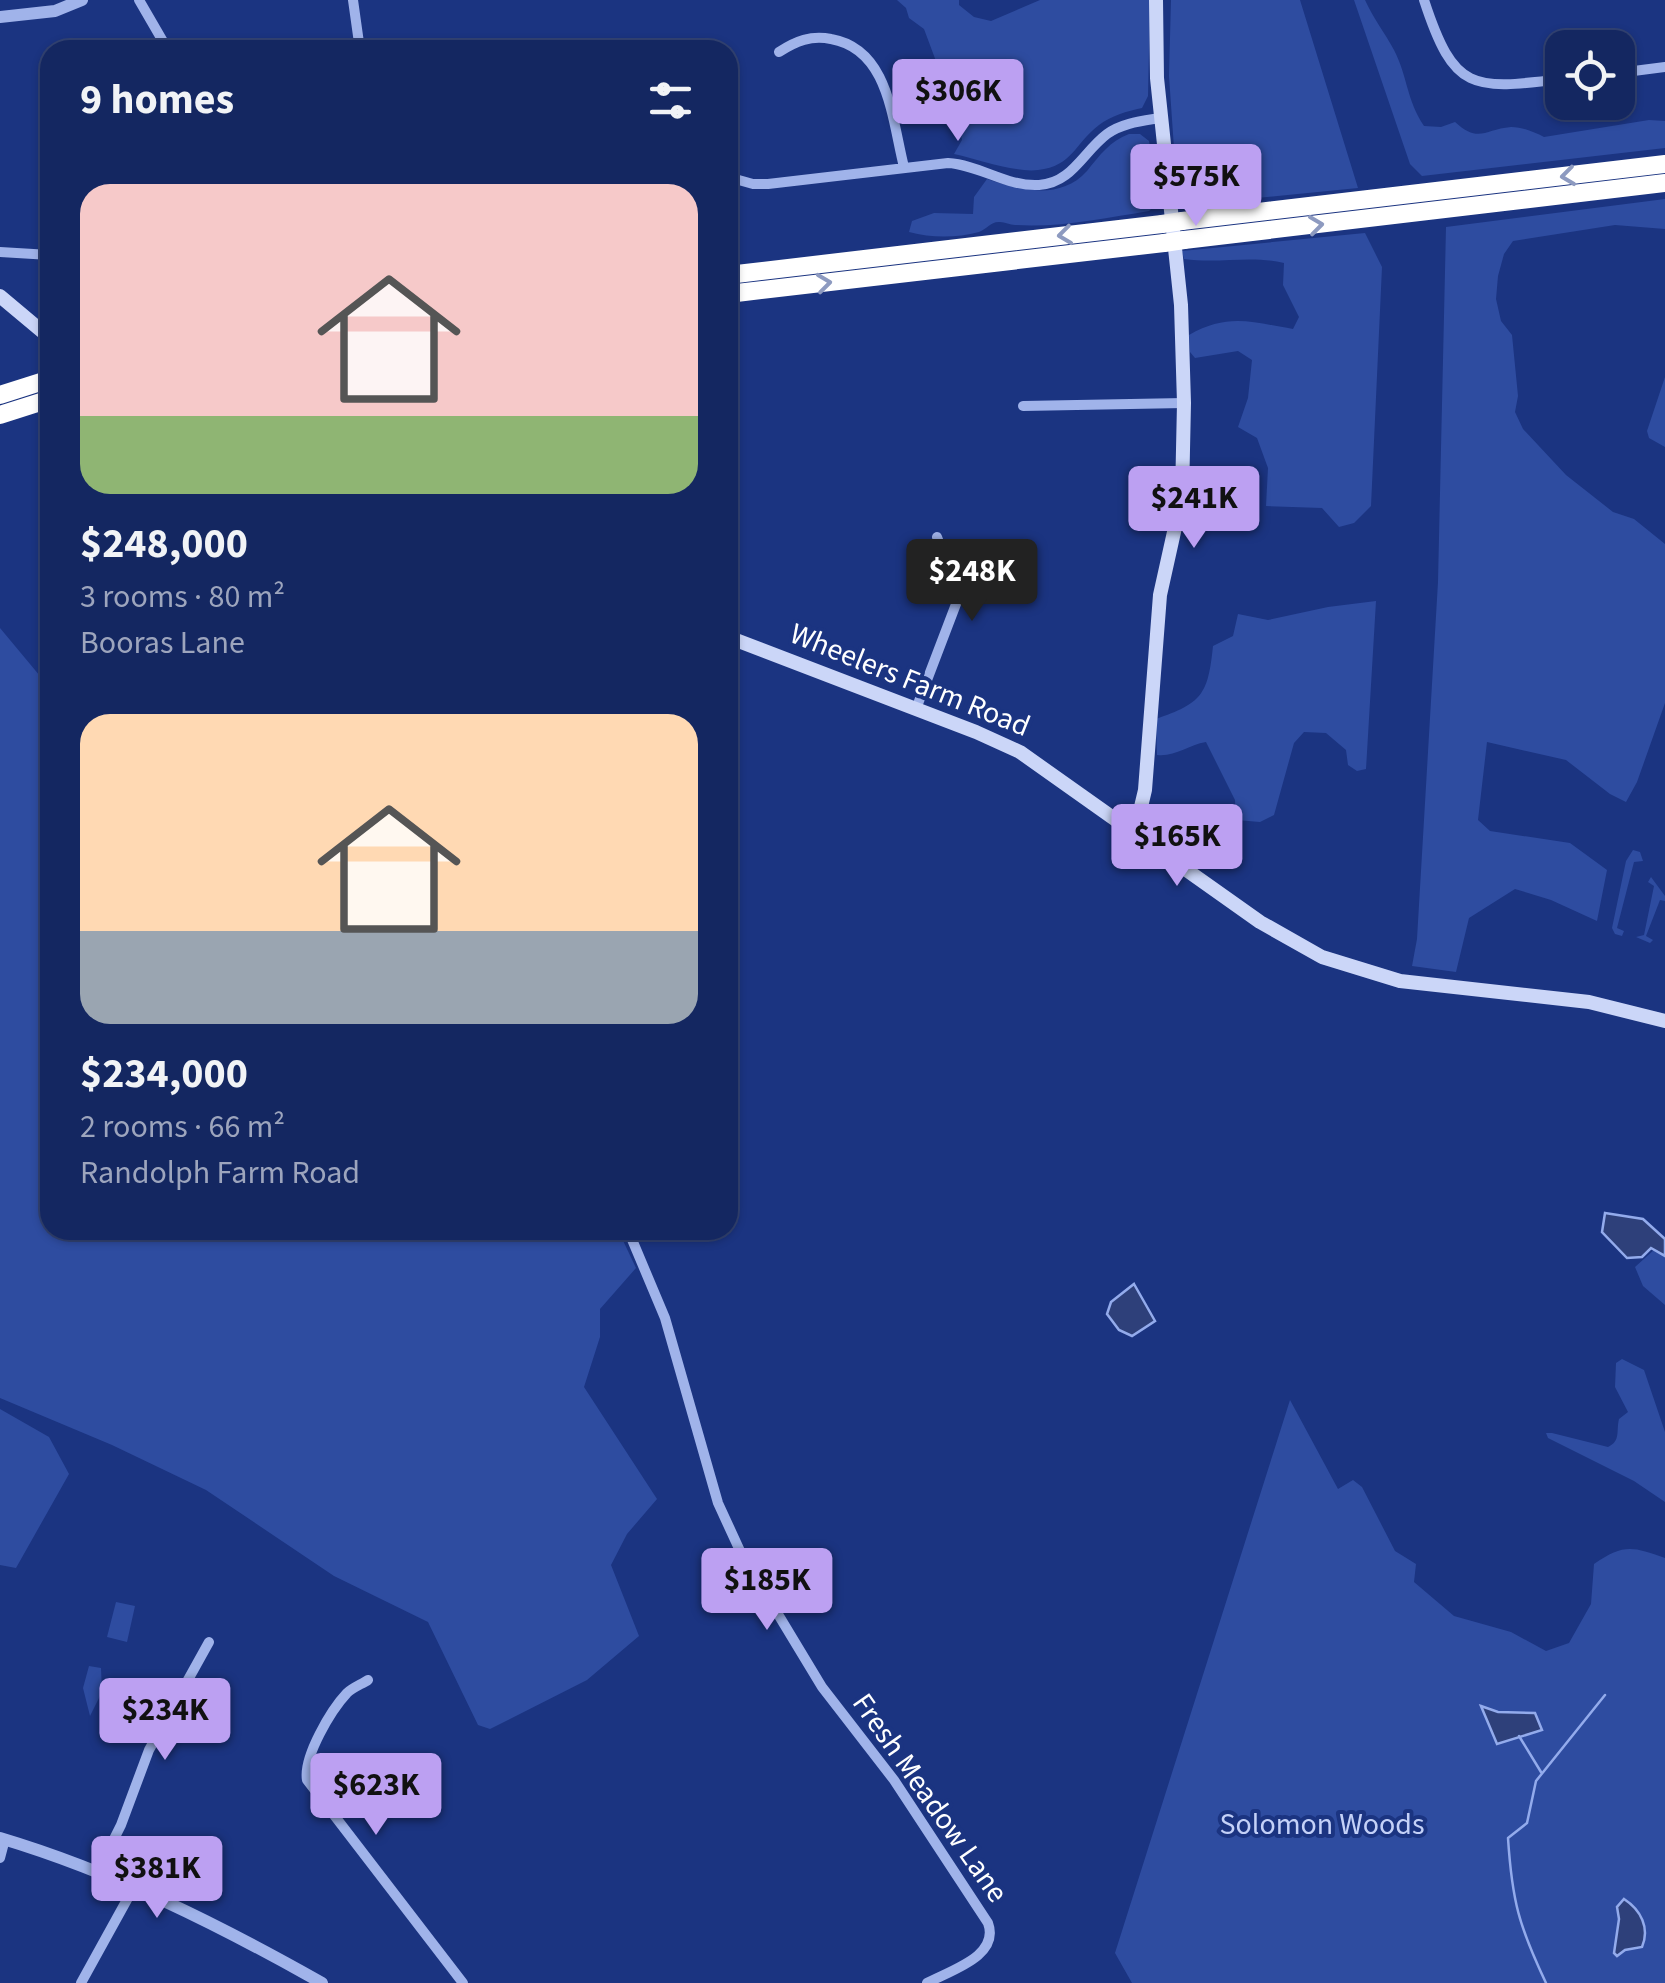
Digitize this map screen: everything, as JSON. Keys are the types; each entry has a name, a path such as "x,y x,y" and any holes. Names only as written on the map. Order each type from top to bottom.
{"highway":[{"path":"1183,231 1665,164"},
{"path":"738,274 1665,183"},
{"path":"738,293 1162,233"},
{"path":"0,395 40,382"},
{"path":"5,414 40,402"}],"main road":[{"path":"1130,828 1140,811 1148,767 1160,595 1182,496 1184,403 1179,281 1160,118 1156,0"},
{"path":"0,296 40,330"},
{"name":"Wheelers Farm Road","path":"738,641 1020,752 1273,931 1338,964 1400,981 1589,1002 1665,1022"}],"street":[{"path":"0,17 55,11 82,0"},
{"path":"139,0 162,40"},
{"path":"353,0 359,40"},
{"path":"1424,0 1444,54 1466,77 1497,86 1545,81"},
{"path":"780,52 800,40 824,38 849,44 868,57 884,86 904,167"},
{"path":"1635,70 1665,67"},
{"path":"738,180 768,184 961,164 1023,184 1049,184 1072,171 1107,134 1129,124 1160,118"},
{"path":"0,252 40,254"},
{"path":"1023,406 1184,403"},
{"path":"916,709 961,591 937,537"},
{"name":"Fresh Meadow Lane","path":"632,1240 665,1318 718,1503 741,1553 828,1696 894,1780 988,1923 992,1936 987,1948 926,1983"},
{"path":"98,1871 149,1750 209,1642"},
{"path":"368,1680 348,1693 314,1746 306,1763 307,1780 462,1983"},
{"path":"0,1858 3,1839 98,1871 225,1930 322,1983"},
{"path":"81,1983 134,1887"}],"green space":[{"path":"897,0 959,0 959,5 974,17 991,21 1040,0 1150,0 1148,96 1142,108 1104,122 1066,159 1050,168 1019,169 954,154 962,140 958,120 924,29 909,18 906,8"},
{"path":"1171,0 1300,0 1358,188 1178,206 1169,76"},
{"path":"1354,0 1365,0 1394,50 1424,126 1441,127 1455,122 1476,134 1515,127 1544,137 1649,120 1665,121 1665,148 1422,176 1410,164"},
{"path":"1129,134 1140,134 1149,141 1159,201 1149,211 1048,225 997,222 979,232 953,236 909,232 912,221 934,213 973,214 974,197 987,179 1026,189 1065,186"},
{"path":"1665,199 1665,229 1615,225 1513,241 1504,254 1498,276 1496,299 1501,321 1512,335 1518,396 1515,412 1523,429 1566,475 1613,512 1634,519 1665,544 1665,703 1626,802 1566,760 1487,742 1478,820 1490,831 1570,843 1607,870 1597,921 1515,889 1469,918 1456,972 1412,966 1417,939 1438,582 1446,227"},
{"path":"1365,233 1382,267 1371,506 1354,523 1339,527 1322,508 1266,506 1268,468 1257,438 1238,427 1248,398 1252,360 1238,351 1195,358 1190,352 1189,335 1216,324 1240,321 1293,329 1299,317 1283,285 1284,263 1184,259 1182,251"},
{"path":"1665,377 1665,447 1649,438 1647,431"},
{"path":"1376,601 1366,769 1357,771 1348,765 1346,750 1326,733 1304,732 1294,743 1274,815 1260,822 1236,820 1235,800 1206,742 1157,755 1156,719 1184,708 1200,695 1213,646 1233,636 1238,614 1268,620"},
{"path":"0,628 40,676 40,1240 623,1240 636,1268 600,1309 600,1337 584,1387 657,1499 627,1534 611,1565 639,1636 587,1680 490,1729 478,1725 428,1622 334,1576 206,1490 0,1398"},
{"path":"1633,850 1640,852 1643,861 1634,862 1617,928 1624,931 1622,936 1612,928 1626,861"},
{"path":"1651,877 1665,901 1660,900 1646,936 1653,940 1650,943 1636,937 1644,935 1654,886 1648,882"},
{"path":"1655,1249 1665,1256 1665,1305 1643,1286 1635,1267"},
{"path":"1622,1359 1644,1370 1665,1432 1665,1502 1634,1481 1548,1438 1546,1433 1612,1445 1619,1419 1628,1412 1615,1387 1616,1363"},
{"name":"Solomon Woods","path":"1290,1400 1338,1489 1353,1480 1362,1487 1395,1551 1416,1564 1414,1582 1454,1616 1511,1632 1546,1651 1569,1643 1591,1604 1594,1564 1628,1549 1665,1558 1665,1983 1132,1983 1115,1953"},
{"path":"0,1409 49,1437 69,1474 16,1568 0,1565"},
{"path":"116,1602 135,1606 127,1642 107,1637"},
{"path":"89,1666 101,1668 102,1692 90,1716 83,1688"}],"shaded area":[{"path":"1605,1213 1643,1219 1665,1239 1665,1256 1651,1248 1642,1257 1627,1258 1602,1232"},
{"path":"1134,1284 1155,1321 1132,1336 1119,1330 1107,1314 1111,1302"},
{"path":"1481,1706 1498,1712 1535,1713 1542,1730 1497,1744"},
{"path":"1624,1899 1635,1908 1645,1933 1642,1947 1617,1956 1617,1907"}],"waterway":[{"path":"1546,1983 1518,1913 1508,1838 1527,1823 1536,1781 1605,1695"},
{"path":"1519,1736 1541,1772"}]}
